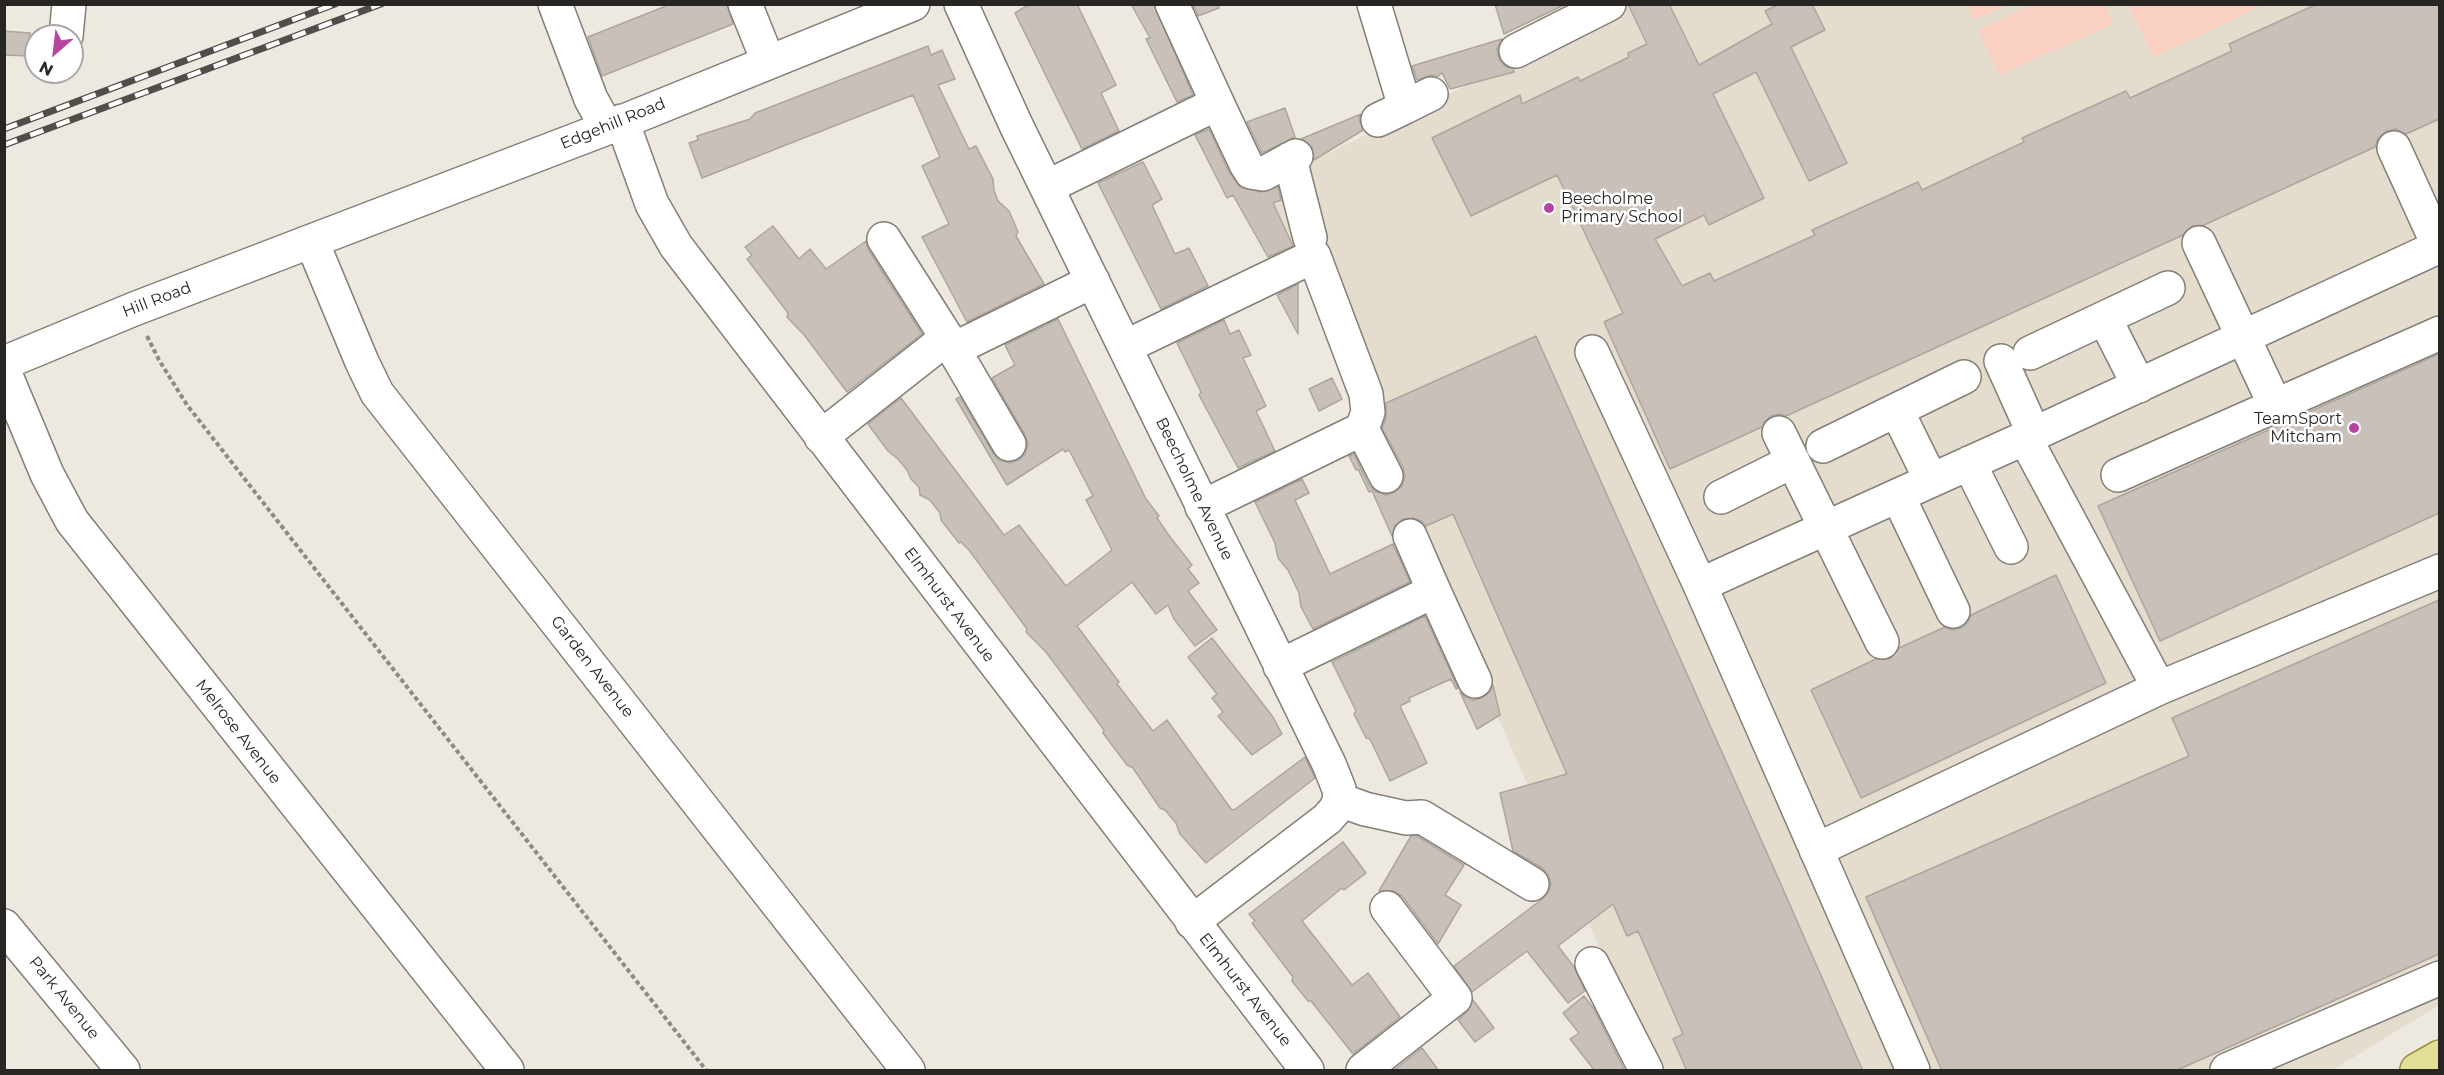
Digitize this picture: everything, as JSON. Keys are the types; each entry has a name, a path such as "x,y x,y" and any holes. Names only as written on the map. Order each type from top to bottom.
{"main road":[{"path":"2417,1071 2439,1057"}],"street":[{"path":"67,24 69,4"},
{"name":"Elmhurst Avenue","path":"555,4 591,99 615,124 652,204 676,246 1307,1071"},
{"path":"745,4 768,61"},
{"name":"Edgehill Road","path":"312,242 615,124 913,4"},
{"name":"Beecholme Avenue","path":"961,4 1202,507 1336,777 1340,800"},
{"path":"1172,4 1251,172 1263,174 1293,158 1310,238"},
{"path":"1374,4 1405,107"},
{"path":"1516,51 1573,13 1609,4"},
{"path":"1047,187 1204,109 1215,107 1221,111"},
{"path":"1700,585 1969,464 2439,247 2394,148"},
{"path":"884,239 1009,444"},
{"name":"Hill Road","path":"4,363 134,309 312,242"},
{"name":"Garden Avenue","path":"312,242 377,393 908,1071"},
{"path":"2199,243 2275,405"},
{"path":"1125,347 1314,256 1366,394 1368,412 1362,429 1202,507"},
{"path":"821,437 950,344 1093,281"},
{"path":"2159,688 2029,436 2015,357 2105,319 2168,288"},
{"path":"2105,319 2139,386"},
{"path":"2118,475 2439,333"},
{"path":"1592,352 1700,585 1913,1071"},
{"name":"Melrose Avenue","path":"4,371 47,474 72,521 507,1071"},
{"path":"1822,446 1964,377"},
{"path":"1897,411 1931,480"},
{"path":"1362,429 1386,476"},
{"path":"1721,497 1786,447 1882,642"},
{"path":"1969,464 2011,547"},
{"path":"1898,496 1953,611"},
{"path":"1410,536 1475,681"},
{"path":"1816,850 2159,688 2439,571"},
{"path":"1280,666 1434,591"},
{"path":"1192,922 1326,819 1335,810 1340,800 1365,809 1407,818 1422,817 1532,884"},
{"path":"1363,1071 1455,998 1387,908"},
{"name":"Park Avenue","path":"4,926 123,1071"},
{"path":"1592,964 1646,1071"},
{"path":"2227,1071 2439,978"}],"path":[{"path":"134,309 159,360 187,405 706,1071"}],"shaded area":[{"path":"2035,4 2106,5 2113,24 1999,75 1978,30"},
{"path":"1629,5 2439,5 2439,1005 2333,1070 1653,1070 1301,270 1266,184"},
{"path":"1967,5 2010,5 1974,20"},
{"path":"2128,5 2263,5 2154,57"}],"building":[{"path":"671,4 727,4 733,24 602,76 588,37"},
{"path":"1030,4 1077,4 1116,85 1101,93 1119,131 1082,149 1015,13"},
{"path":"1131,4 1154,4 1193,95 1177,102 1146,39 1150,38"},
{"path":"1193,4 1218,4 1219,8 1198,16"},
{"path":"1495,4 1566,4 1504,34"},
{"path":"1628,4 1669,4 1699,65 1772,24 1765,11 1779,4 1812,4 1825,30 1791,47 1847,163 1809,181 1756,72 1713,94 1764,198 1709,225 1704,215 1655,239 1682,286 1710,273 1714,281 1815,235 1812,230 1918,182 1922,190 2024,142 2022,138 2126,91 2130,98 2232,51 2229,44 2317,4 2439,4 2439,119 2406,134 2396,129 2387,131 2378,138 2375,147 2204,225 2192,226 2183,235 1786,416 1780,414 1771,416 1762,427 1670,469 1604,322 1623,313 1557,175 1471,216 1432,138 1520,95 1522,104 1578,77 1580,81 1629,57 1628,53 1647,44"},
{"path":"4,31 24,33 24,56 4,55"},
{"path":"1502,39 1497,49 1499,59 1514,72 1450,89 1442,73 1437,77 1432,75 1417,80 1412,66"},
{"path":"928,46 931,55 942,50 955,79 938,85 969,149 976,146 993,179 998,201 1009,211 1018,232 1016,236 1044,284 967,322 922,237 949,224 922,166 940,157 913,95 702,178 689,143 698,140 697,136 750,119 755,113"},
{"path":"1285,108 1295,137 1262,153 1247,122"},
{"path":"1361,114 1359,119 1363,130 1314,160 1312,147 1301,139"},
{"path":"1209,129 1229,172 1240,187 1261,192 1278,187 1281,200 1273,203 1293,246 1268,257 1233,195 1227,198 1195,135"},
{"path":"1143,162 1162,199 1152,205 1175,254 1189,248 1208,286 1161,309 1098,183"},
{"path":"773,226 799,259 810,249 826,269 866,241 868,249 922,334 847,392 805,336 787,317 788,313 747,259 752,255 745,247"},
{"path":"1298,284 1298,334 1277,295"},
{"path":"1058,319 1146,499 1159,516 1157,518 1170,537 1192,565 1188,569 1199,583 1188,591 1217,630 1195,646 1174,619 1168,605 1156,614 1132,582 1077,626 1153,731 1167,720 1231,809 1234,810 1305,757 1315,778 1206,863 1180,834 1176,823 1165,810 1160,808 1133,768 1127,765 1046,652 1026,632 1027,629 969,550 961,542 959,543 941,520 940,513 930,500 920,495 919,487 911,479 907,470 888,451 868,424 901,398 1004,535 1019,525 1066,586 1112,550 1086,500 1093,496 1069,450 1065,452 1063,449 1007,485 956,399 960,397 999,460 1010,463 1019,460 1025,454 1028,444 992,378 1015,365 1005,345"},
{"path":"1224,320 1230,334 1239,330 1251,355 1243,358 1266,406 1256,411 1275,451 1238,468 1199,395 1201,392 1177,343"},
{"path":"1536,336 1863,1071 1687,1071 1673,1039 1683,1034 1638,931 1627,936 1613,904 1558,946 1574,967 1585,991 1568,1003 1527,951 1472,992 1454,966 1541,900 1548,893 1551,885 1549,876 1542,868 1513,851 1500,793 1567,774 1453,514 1426,526 1413,518 1403,519 1395,525 1392,536 1372,491 1369,492 1349,456 1354,454 1369,485 1375,491 1386,495 1395,492 1402,486 1405,476 1403,467 1382,428 1386,418 1386,403"},
{"name":"TeamSport Mitcham","path":"2439,354 2439,513 2160,641 2098,506"},
{"path":"1332,378 1342,399 1319,411 1309,389"},
{"path":"1302,479 1309,493 1295,500 1330,574 1393,544 1410,582 1313,629 1301,607 1299,593 1288,570 1278,558 1275,543 1255,502"},
{"path":"2056,575 2106,683 1861,798 1811,690 1876,659 1890,659 1899,648 1945,627 1952,630 1961,628 1968,622 1971,615"},
{"path":"2439,600 2439,954 2175,1071 1942,1071 1866,897 2189,756 2172,718"},
{"path":"1425,616 1458,688 1456,689 1451,679 1409,698 1410,701 1400,706 1427,763 1390,781 1370,739 1366,738 1354,714 1356,711 1332,662"},
{"path":"1212,638 1273,717 1282,734 1252,755 1218,716 1223,712 1212,698 1217,694 1188,657"},
{"path":"1493,685 1500,715 1477,729 1460,692 1473,700 1482,698 1490,692"},
{"path":"1411,836 1417,836 1464,865 1445,895 1461,905 1438,944 1402,896 1394,891 1379,891"},
{"path":"1343,842 1366,873 1344,890 1342,888 1302,921 1352,985 1368,973 1400,1017 1353,1054 1292,981 1293,977 1252,923 1255,921 1249,914"},
{"path":"1584,996 1594,1009 1625,1071 1595,1071 1570,1039 1579,1033 1563,1013"},
{"path":"1473,1000 1494,1028 1475,1042 1458,1020 1467,1012"},
{"path":"1422,1048 1439,1071 1393,1071"}],"railway":[{"path":"4,129 335,4"},
{"path":"4,145 381,4"}],"place":[{"name":"Beecholme Primary School","path":"1549,208"},
{"name":"TeamSport Mitcham","path":"2354,428"}]}
